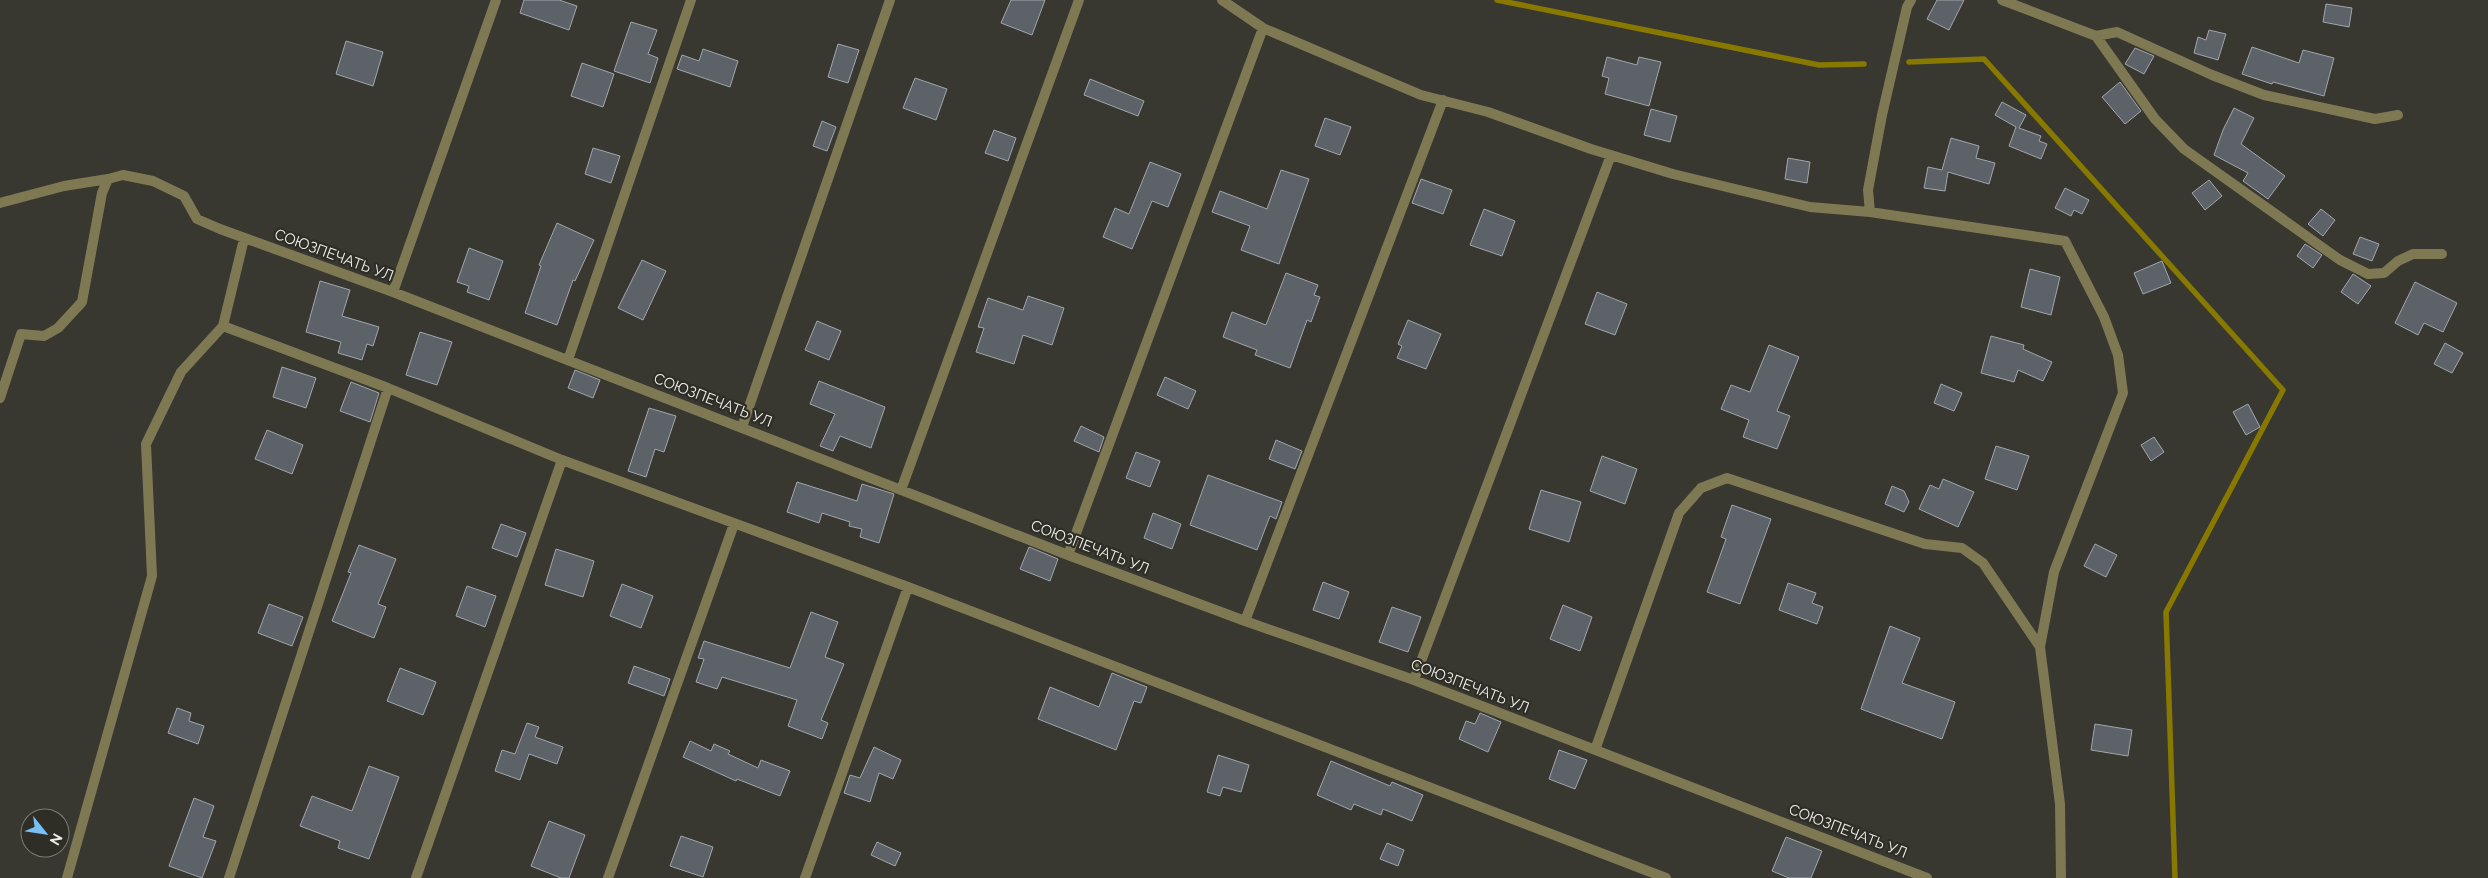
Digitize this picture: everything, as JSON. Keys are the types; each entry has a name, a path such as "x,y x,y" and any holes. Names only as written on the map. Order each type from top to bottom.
{"street":[{"path":"393,292 496,0"},
{"path":"568,360 691,0"},
{"path":"742,427 890,0"},
{"path":"901,490 1078,0"},
{"path":"1222,0 1263,28 1421,95 1488,112 1611,155 1673,174 1810,207 1870,212 2065,241 2104,317 2118,355 2123,393 2054,572 2040,647 2060,804 2061,878"},
{"path":"1870,212 1868,190 1882,115 1907,8 1911,0"},
{"path":"2002,0 2096,36 2117,32 2212,75 2264,95 2375,119 2398,115"},
{"path":"1068,555 1263,28"},
{"path":"2096,36 2155,118 2184,149 2340,260 2368,274 2376,274 2384,273 2398,261 2413,254 2442,254"},
{"path":"1245,621 1443,100"},
{"path":"1414,680 1611,155"},
{"name":"СОЮЗПЕЧАТЬ УЛ","path":"0,203 64,186 123,175 153,181 184,196 197,219 244,238 393,292 1068,555 1245,621 1414,680 1927,878"},
{"path":"0,398 21,334 44,336 58,328 82,302 102,193 108,179"},
{"path":"67,878 152,576 146,444 181,372 224,326 244,238"},
{"path":"224,326 388,388 562,460 908,587 1666,878"},
{"path":"229,878 388,388"},
{"path":"416,878 562,460"},
{"path":"1595,750 1679,513 1701,488 1727,478 1925,544 1962,548 1983,562 2040,647"},
{"path":"608,878 734,524"},
{"path":"805,878 908,587"}],"building":[{"path":"524,0 559,0 577,6 569,30 520,13"},
{"path":"1011,0 1045,0 1032,35 1001,23"},
{"path":"1937,0 1964,0 1949,30 1927,19"},
{"path":"2326,4 2352,8 2349,27 2323,22"},
{"path":"631,22 657,30 648,54 658,58 650,83 614,71"},
{"path":"2209,30 2226,34 2218,60 2194,53 2198,37 2206,40"},
{"path":"346,41 383,52 373,86 336,74"},
{"path":"838,44 859,50 848,83 828,77"},
{"path":"2252,47 2299,63 2303,50 2334,58 2324,96 2273,82 2272,84 2242,74"},
{"path":"2135,48 2154,56 2144,74 2125,64"},
{"path":"703,49 738,61 730,87 677,69 682,55 699,61"},
{"path":"1607,57 1637,65 1639,57 1661,62 1649,106 1605,94 1609,78 1602,76"},
{"path":"582,63 614,74 603,107 571,96"},
{"path":"915,78 947,89 936,120 903,108"},
{"path":"1090,79 1144,101 1138,116 1084,95"},
{"path":"2120,82 2141,111 2125,124 2102,97"},
{"path":"2002,102 2026,115 2019,128 2041,136 2039,141 2047,144 2041,159 2009,146 2016,127 1995,115"},
{"path":"2234,108 2254,118 2241,144 2285,176 2268,199 2243,181 2248,173 2214,155 2223,130"},
{"path":"1651,109 1677,116 1670,142 1644,135"},
{"path":"1325,118 1351,127 1340,155 1315,146"},
{"path":"822,121 836,127 827,151 813,146"},
{"path":"994,130 1016,138 1008,161 985,153"},
{"path":"1951,138 1979,146 1976,158 1995,163 1989,184 1948,172 1945,191 1924,188 1928,167 1942,170"},
{"path":"593,148 620,156 611,183 585,174"},
{"path":"1788,158 1810,162 1807,183 1785,179"},
{"path":"1150,162 1181,174 1168,207 1152,201 1132,249 1103,237 1115,208 1129,214"},
{"path":"1281,170 1309,179 1279,264 1241,250 1250,226 1212,212 1220,191 1267,209"},
{"path":"1421,179 1452,190 1443,214 1412,203"},
{"path":"2209,180 2222,196 2205,210 2192,193"},
{"path":"2065,188 2089,200 2082,214 2074,210 2071,216 2055,208"},
{"path":"1484,209 1515,221 1502,256 1470,245"},
{"path":"2321,209 2335,220 2323,236 2308,224"},
{"path":"557,223 594,240 575,281 573,280 557,325 525,313 541,266 539,265"},
{"path":"2360,237 2379,244 2372,261 2353,254"},
{"path":"2305,244 2322,255 2313,268 2297,256"},
{"path":"469,248 503,261 489,300 467,292 469,286 457,282"},
{"path":"642,260 666,271 643,320 618,308"},
{"path":"2162,261 2171,283 2143,294 2134,273"},
{"path":"2030,269 2060,277 2051,315 2021,307"},
{"path":"1286,273 1318,285 1314,295 1320,297 1311,322 1307,320 1290,368 1255,355 1257,350 1223,337 1232,312 1266,325"},
{"path":"2353,274 2371,286 2358,304 2341,292"},
{"path":"320,281 350,290 342,316 379,327 373,346 367,344 362,360 338,353 341,342 306,332"},
{"path":"2415,282 2457,303 2443,332 2424,323 2418,335 2395,323"},
{"path":"1597,292 1627,304 1615,335 1585,324"},
{"path":"1028,296 1064,308 1052,345 1023,335 1014,364 976,352 984,328 978,327 988,298 1023,310"},
{"path":"1408,320 1441,334 1426,369 1397,358 1402,346 1398,344"},
{"path":"817,321 841,331 829,360 805,350"},
{"path":"420,332 452,342 437,385 406,375"},
{"path":"1991,336 2024,345 2023,349 2052,362 2043,381 2018,370 2014,382 1981,373"},
{"path":"2445,343 2463,353 2452,373 2434,364"},
{"path":"1769,345 1799,357 1777,411 1790,416 1777,449 1743,437 1749,420 1721,409 1731,385 1750,392"},
{"path":"282,367 316,378 306,408 273,397"},
{"path":"575,370 600,380 593,398 568,388"},
{"path":"1165,377 1196,391 1188,409 1157,395"},
{"path":"819,381 885,407 871,448 840,436 833,451 820,446 835,414 810,404"},
{"path":"351,382 379,393 370,422 340,411"},
{"path":"1941,384 1962,393 1954,411 1934,403"},
{"path":"2248,404 2260,427 2246,435 2233,412"},
{"path":"649,408 676,416 664,452 655,449 646,477 628,471"},
{"path":"1081,426 1104,437 1099,452 1074,441"},
{"path":"267,430 303,445 292,474 255,459"},
{"path":"2154,437 2164,452 2151,461 2141,445"},
{"path":"1276,440 1302,451 1295,469 1269,459"},
{"path":"1996,446 2029,456 2017,490 1985,479"},
{"path":"1136,452 1160,461 1150,487 1126,478"},
{"path":"1602,456 1637,469 1625,504 1590,491"},
{"path":"1208,475 1282,502 1276,519 1270,516 1257,550 1190,525"},
{"path":"1943,479 1974,492 1958,527 1919,509 1930,485 1939,489"},
{"path":"797,482 857,501 862,484 894,494 879,543 860,537 862,529 849,526 850,522 822,513 819,523 787,512"},
{"path":"1892,486 1904,491 1909,502 1904,512 1885,504"},
{"path":"1541,490 1581,502 1569,542 1529,529"},
{"path":"1732,505 1771,519 1740,604 1707,592 1726,539 1721,537"},
{"path":"1153,513 1181,524 1172,549 1144,538"},
{"path":"501,524 526,533 517,557 492,548"},
{"path":"2095,544 2117,555 2106,577 2084,566"},
{"path":"359,545 396,559 378,604 386,607 374,638 332,621 351,573 348,572"},
{"path":"1029,547 1058,559 1050,581 1020,569"},
{"path":"556,549 594,561 583,597 545,585"},
{"path":"1323,582 1349,592 1339,619 1313,610"},
{"path":"1788,583 1816,593 1812,603 1823,607 1817,624 1779,610"},
{"path":"622,584 653,596 641,628 610,616"},
{"path":"467,586 496,596 485,627 456,616"},
{"path":"269,604 303,617 292,646 258,633"},
{"path":"1563,605 1592,617 1580,651 1550,639"},
{"path":"1392,607 1421,617 1408,652 1379,642"},
{"path":"811,612 838,622 825,657 844,664 821,720 828,723 822,739 788,726 797,700 722,677 717,689 696,682 704,659 698,658 704,641 790,668"},
{"path":"1890,626 1920,638 1902,683 1955,702 1942,739 1861,709"},
{"path":"634,666 670,679 664,696 628,683"},
{"path":"400,668 436,682 423,715 387,701"},
{"path":"1112,673 1147,687 1141,703 1134,701 1116,750 1038,719 1050,687 1099,707"},
{"path":"177,708 191,713 189,721 204,726 198,744 168,733"},
{"path":"1480,713 1501,722 1488,752 1459,739 1466,721 1475,724"},
{"path":"527,723 539,727 535,737 563,747 557,764 529,754 520,780 495,771 502,750 515,754"},
{"path":"2095,724 2132,730 2128,756 2091,750"},
{"path":"690,741 711,751 714,744 730,751 728,754 758,768 761,760 790,771 780,796 737,779 736,781 683,757"},
{"path":"874,747 901,760 893,779 879,773 870,802 844,793 850,775 860,778"},
{"path":"1559,750 1587,760 1575,789 1549,779"},
{"path":"1218,755 1249,765 1241,792 1223,787 1220,796 1207,792"},
{"path":"1331,761 1390,786 1392,782 1423,795 1412,821 1383,809 1381,815 1354,804 1351,810 1317,795"},
{"path":"369,766 399,777 369,859 338,848 340,841 300,826 312,796 352,811"},
{"path":"194,798 214,806 203,837 216,841 202,878 169,866"},
{"path":"549,821 585,835 569,878 561,878 531,866"},
{"path":"681,836 713,847 703,877 670,866"},
{"path":"1786,837 1822,851 1811,878 1789,878 1772,871"},
{"path":"877,842 901,853 895,866 871,855"},
{"path":"1387,843 1404,850 1398,866 1380,859"}],"waterway":[{"path":"1497,0 1819,65 1864,64"},
{"path":"1909,62 1984,59 2283,390 2166,612 2175,878"}]}
